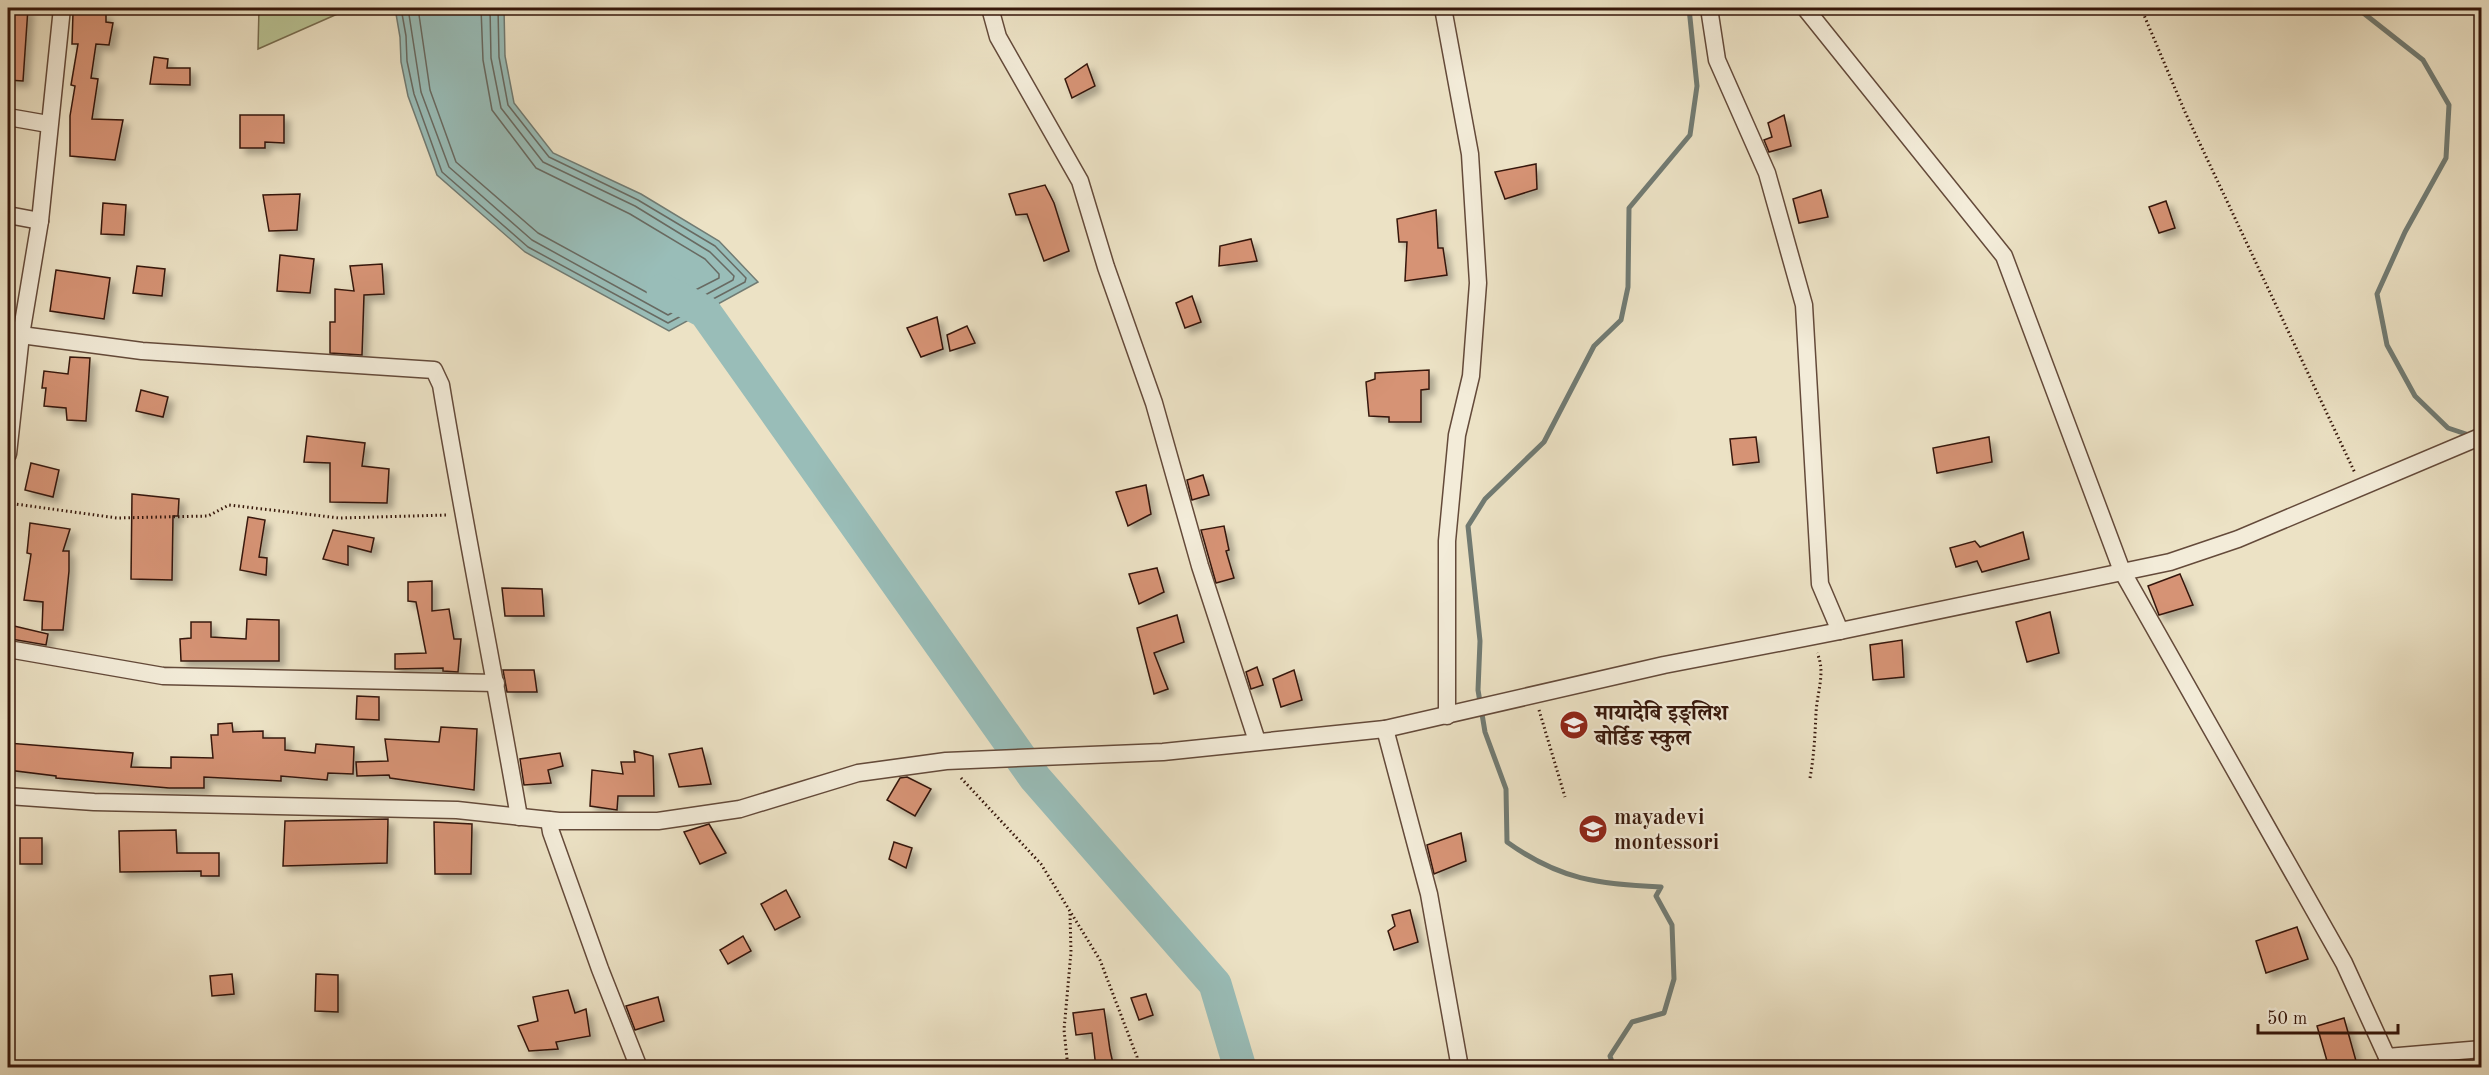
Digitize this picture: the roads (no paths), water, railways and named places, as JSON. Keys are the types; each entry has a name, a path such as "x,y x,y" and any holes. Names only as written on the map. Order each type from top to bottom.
{"street":[{"path":"8,454 21,335 40,221 48,124 62,8"},
{"path":"990,8 1003,46 1080,181 1106,267 1154,403 1200,566 1257,741"},
{"path":"1443,8 1470,154 1478,283 1471,376 1457,435 1447,541 1447,716"},
{"path":"1709,8 1717,60 1767,173 1804,305 1820,584 1840,631"},
{"path":"1805,8 2004,256 2122,571 2338,953 2390,1062 2481,1049"},
{"path":"8,117 48,124"},
{"path":"8,215 40,221"},
{"path":"21,335 142,351 434,370 441,385 462,514 496,684 519,817"},
{"path":"8,796 94,802 457,810 549,820 658,821 740,809 858,773 945,761 1163,752 1385,729 1495,706 1664,665 2170,562 2238,538 2362,488 2455,445 2481,436"},
{"path":"8,649 163,676 496,684"},
{"path":"1385,729 1429,894 1460,1068"},
{"path":"549,820 551,832 596,958 639,1068"}],"water":[{"path":"395,8 504,8 505,56 514,103 553,153 641,194 719,241 758,282 669,331 525,252 437,175 408,96 401,62"}],"waterway":[{"path":"1614,1068 1610,1056 1632,1022 1664,1013 1674,979 1672,925 1656,896 1661,887 1580,878 1545,865 1507,842 1506,789 1485,732 1478,690 1480,641 1468,526 1485,499 1544,442 1594,346 1621,320 1628,287 1629,208 1690,135 1697,86 1689,8"},
{"path":"2357,8 2423,60 2449,105 2446,158 2405,232 2377,294 2387,345 2415,396 2448,428 2472,436"},
{"path":"663,290 705,312 1035,778 1215,984 1240,1068"}],"place":[{"name":"मायादेबि इङ्लिश बोर्डिङ स्कुल","path":"1574,725"},
{"name":"mayadevi montessori","path":"1593,829"}]}
